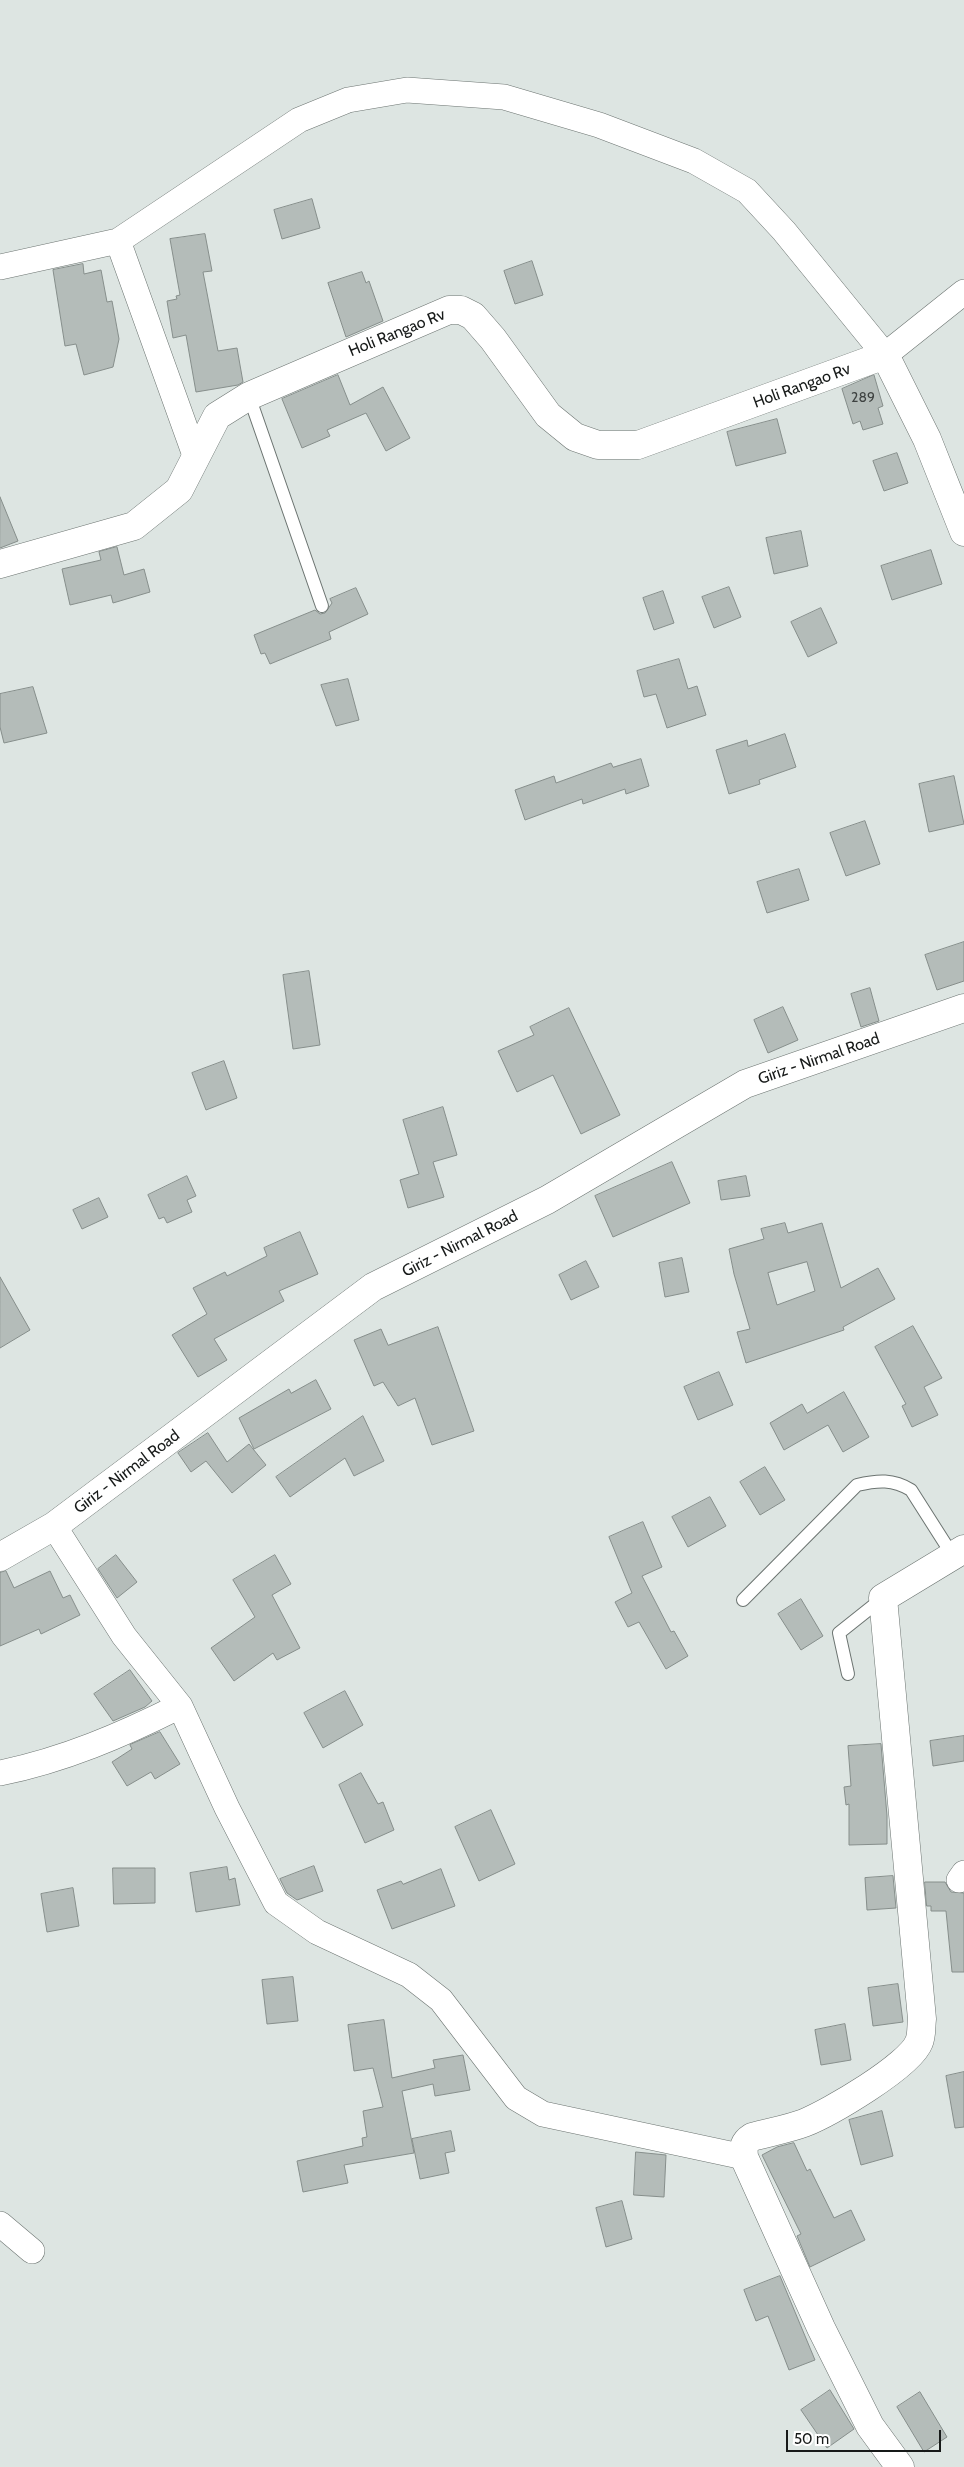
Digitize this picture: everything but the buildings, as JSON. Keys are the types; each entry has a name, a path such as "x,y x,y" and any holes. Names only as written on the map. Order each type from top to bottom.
{"street":[{"path":"0,267 118,241 299,120 348,100 407,90 504,97 599,125 694,161 747,190 784,231 885,355 927,439 964,532"},
{"path":"118,241 196,458"},
{"name":"Holi Rangao Rv","path":"0,564 134,526 179,490 217,416 249,396 449,310 462,310 474,316 548,415 575,437 598,445 638,445 885,355 964,292"},
{"name":"Giriz - Nirmal Road","path":"0,1557 54,1526 373,1287 547,1200 745,1084 964,1008"},
{"path":"54,1526 124,1636 180,1706 227,1808 276,1903 317,1932 409,1976 441,2000 516,2098 543,2114 744,2156"},
{"path":"900,2467 870,2426 821,2328 744,2156 746,2141 752,2137 804,2123 824,2114 886,2076 911,2056 920,2041 922,2019 883,1598 958,1553"},
{"path":"0,1773 40,1765 112,1738 180,1706"},
{"path":"0,2224 32,2251"}],"lane":[{"path":"249,396 322,606"},
{"path":"743,1600 857,1485 880,1479 901,1484 911,1490 958,1553"},
{"path":"848,1674 839,1633 883,1598"}]}
